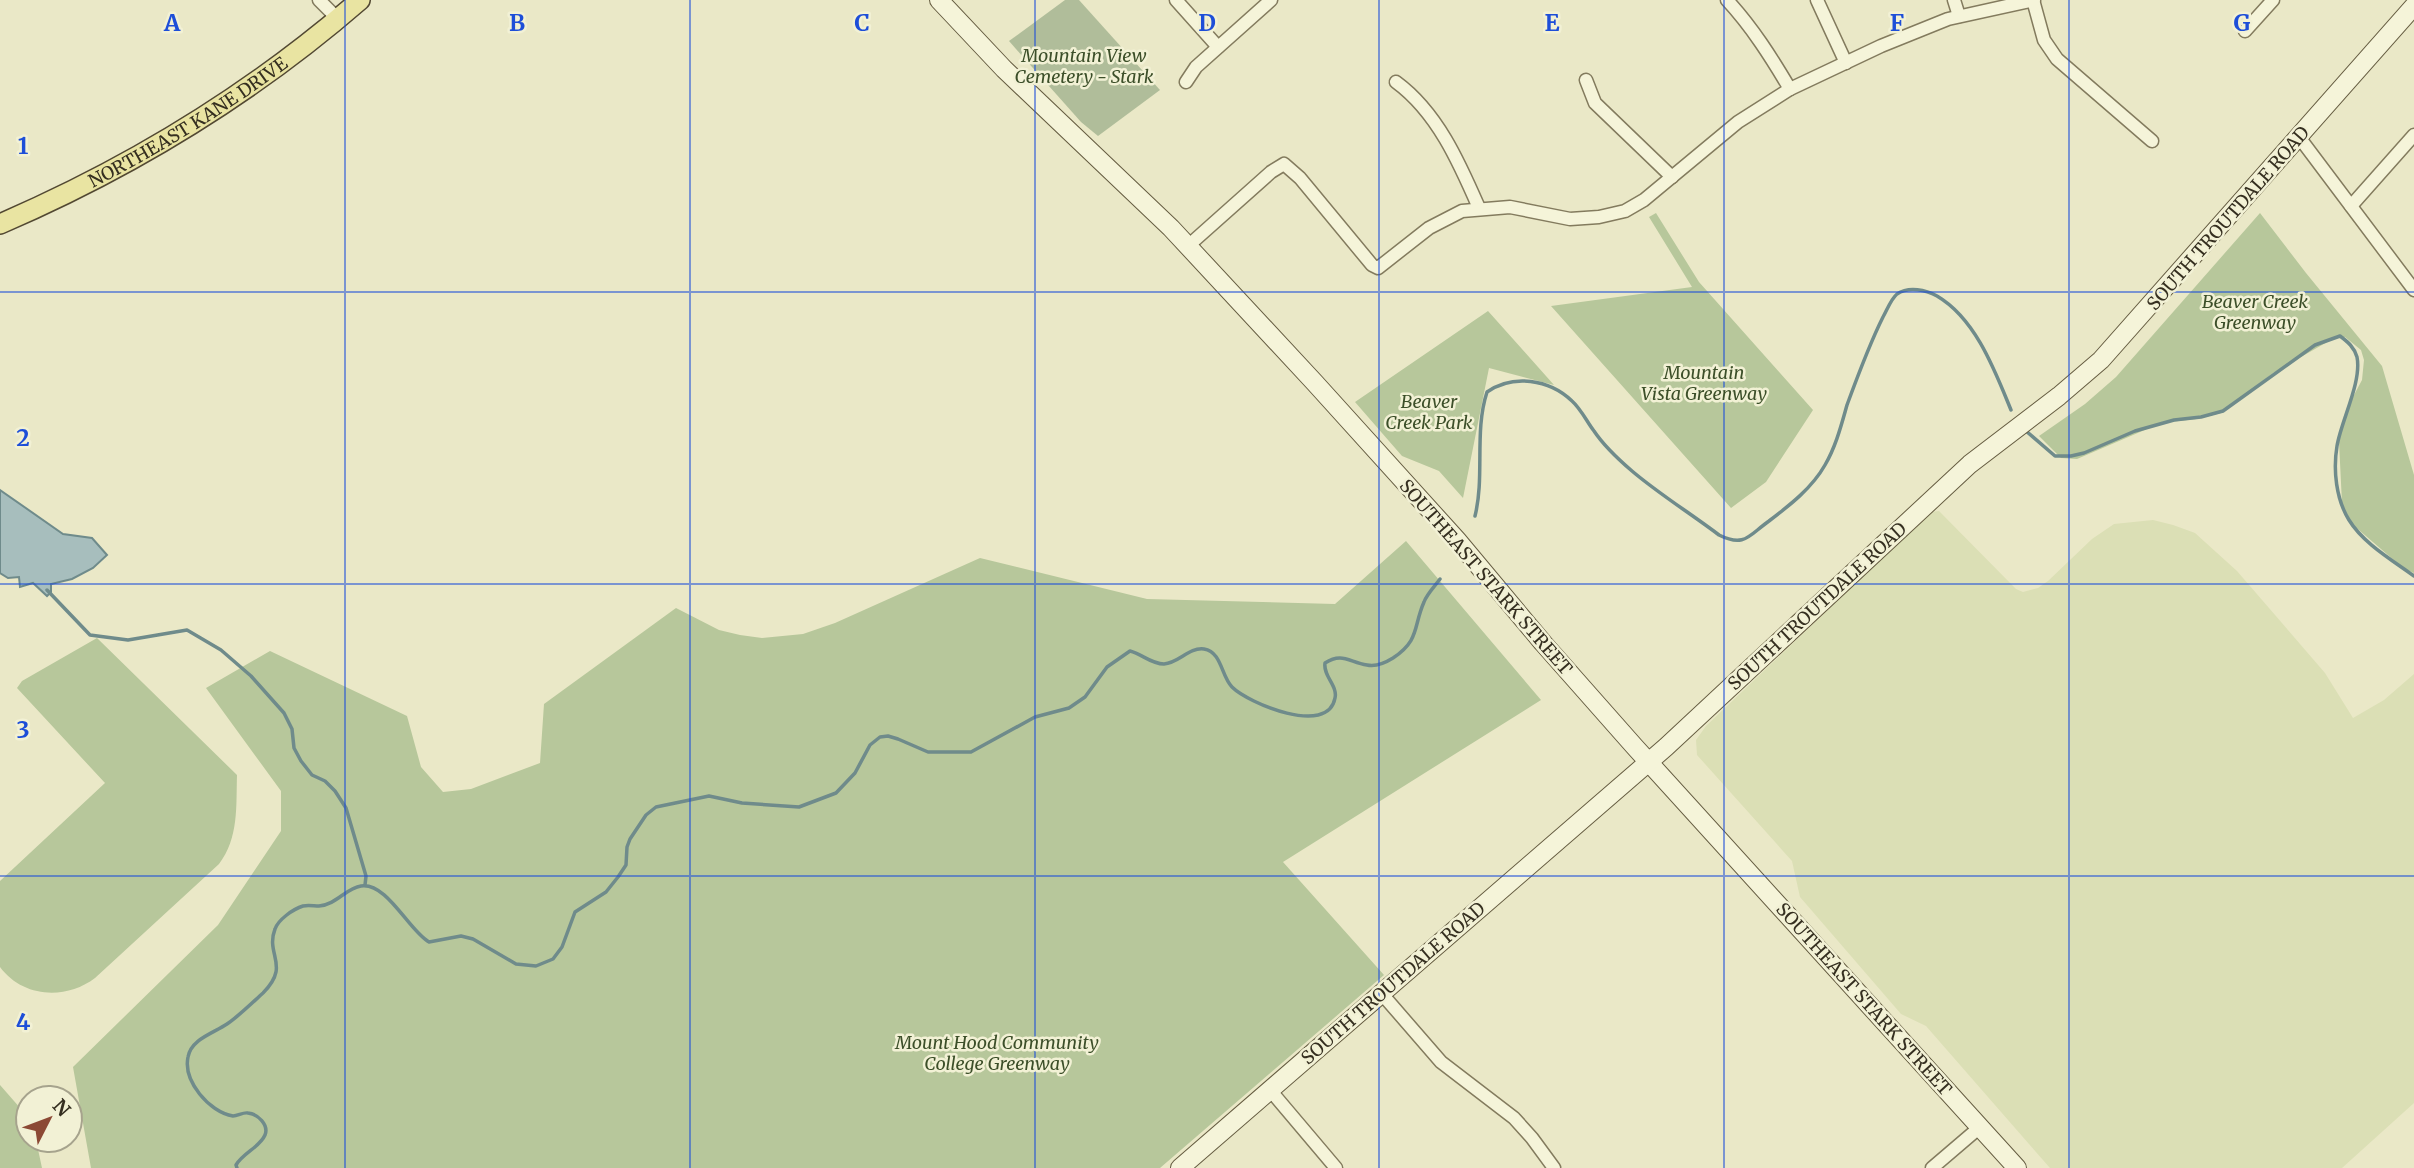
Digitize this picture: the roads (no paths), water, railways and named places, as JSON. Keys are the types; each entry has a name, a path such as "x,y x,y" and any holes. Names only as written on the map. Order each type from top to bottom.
{"main road":[{"name":"NORTHEAST KANE DRIVE","path":"0,224 92,181 176,134 261,78 360,0"},
{"name":"SOUTHEAST STARK STREET","path":"939,0 1004,69 1188,246 1457,540 1649,761 2017,1168"},
{"name":"SOUTH TROUTDALE ROAD","path":"1180,1168 1649,761 1970,464 2059,396 2104,357 2299,137 2409,5"}],"street":[{"path":"318,0 338,19"},
{"path":"1176,0 1218,47"},
{"path":"1186,82 1196,67 1271,0"},
{"path":"1727,0 1771,56 1790,89"},
{"path":"1817,0 1846,63"},
{"path":"1954,0 1959,16"},
{"path":"1188,246 1271,172 1284,164 1300,178 1371,265 1378,268 1429,228 1462,211 1510,207 1570,219 1599,217 1625,211 1644,200 1738,122 1790,89 1881,46 1959,16 2034,0 2044,40 2057,59 2152,141"},
{"path":"2245,31 2273,0"},
{"path":"1586,80 1595,103 1672,177"},
{"path":"1396,82 1413,94 1433,120 1454,153 1479,208"},
{"path":"2351,206 2414,135"},
{"path":"2299,137 2414,290"},
{"path":"1382,994 1441,1062 1514,1118 1554,1168"},
{"path":"1270,1090 1336,1168"},
{"path":"1932,1168 1980,1126"}],"water":[{"path":"0,490 63,534 92,538 107,555 93,568 72,579 51,584 51,592 47,596 33,583 20,587 19,577 8,578 0,573"}],"waterway":[{"path":"1475,516 1481,423 1487,392 1497,386 1519,381 1542,384 1563,394 1572,401 1611,452 1632,471 1719,535 1735,540 1746,538 1793,502 1820,473 1829,458 1878,328 1893,299 1907,290 1923,291 1937,296 1963,318 1983,347 2011,410"},
{"path":"2026,431 2055,456 2071,456 2135,431 2223,411 2315,345 2340,336 2354,350 2358,367 2336,455 2341,503 2349,520 2362,536 2378,551 2414,576"},
{"path":"237,1168 239,1161 263,1139 266,1131 264,1124 252,1114 233,1116 207,1102 190,1076 188,1057 198,1041 236,1017 271,983 276,967 273,946 275,929 299,907 325,905 356,887 371,887 389,899 429,942 461,936 473,939 516,964 536,966 553,959 562,947 575,912 606,892 618,877 626,865 630,839 646,815 656,807 709,796 742,803 799,807 836,793 855,773 870,745 880,737 898,739 928,752 971,752 1035,717 1069,708 1085,697 1107,667 1130,651 1164,664 1194,650 1210,651 1218,659 1228,682 1241,694 1287,713 1318,715 1329,709 1335,698 1325,663 1341,658 1374,665 1393,658 1412,639 1425,599 1440,579"},
{"path":"47,590 90,635 128,640 187,630 221,650 251,676 284,713 292,729 294,748 301,761 312,775 325,781 335,791 346,808 366,876 365,885"}],"park label":[{"name":"Mountain View Cemetery - Stark","path":"1084,65"},
{"name":"Beaver Creek Greenway","path":"2255,311"},
{"name":"Mountain Vista Greenway","path":"1704,382"},
{"name":"Beaver Creek Park","path":"1429,411"},
{"name":"Mount Hood Community College Greenway","path":"997,1052"}]}
